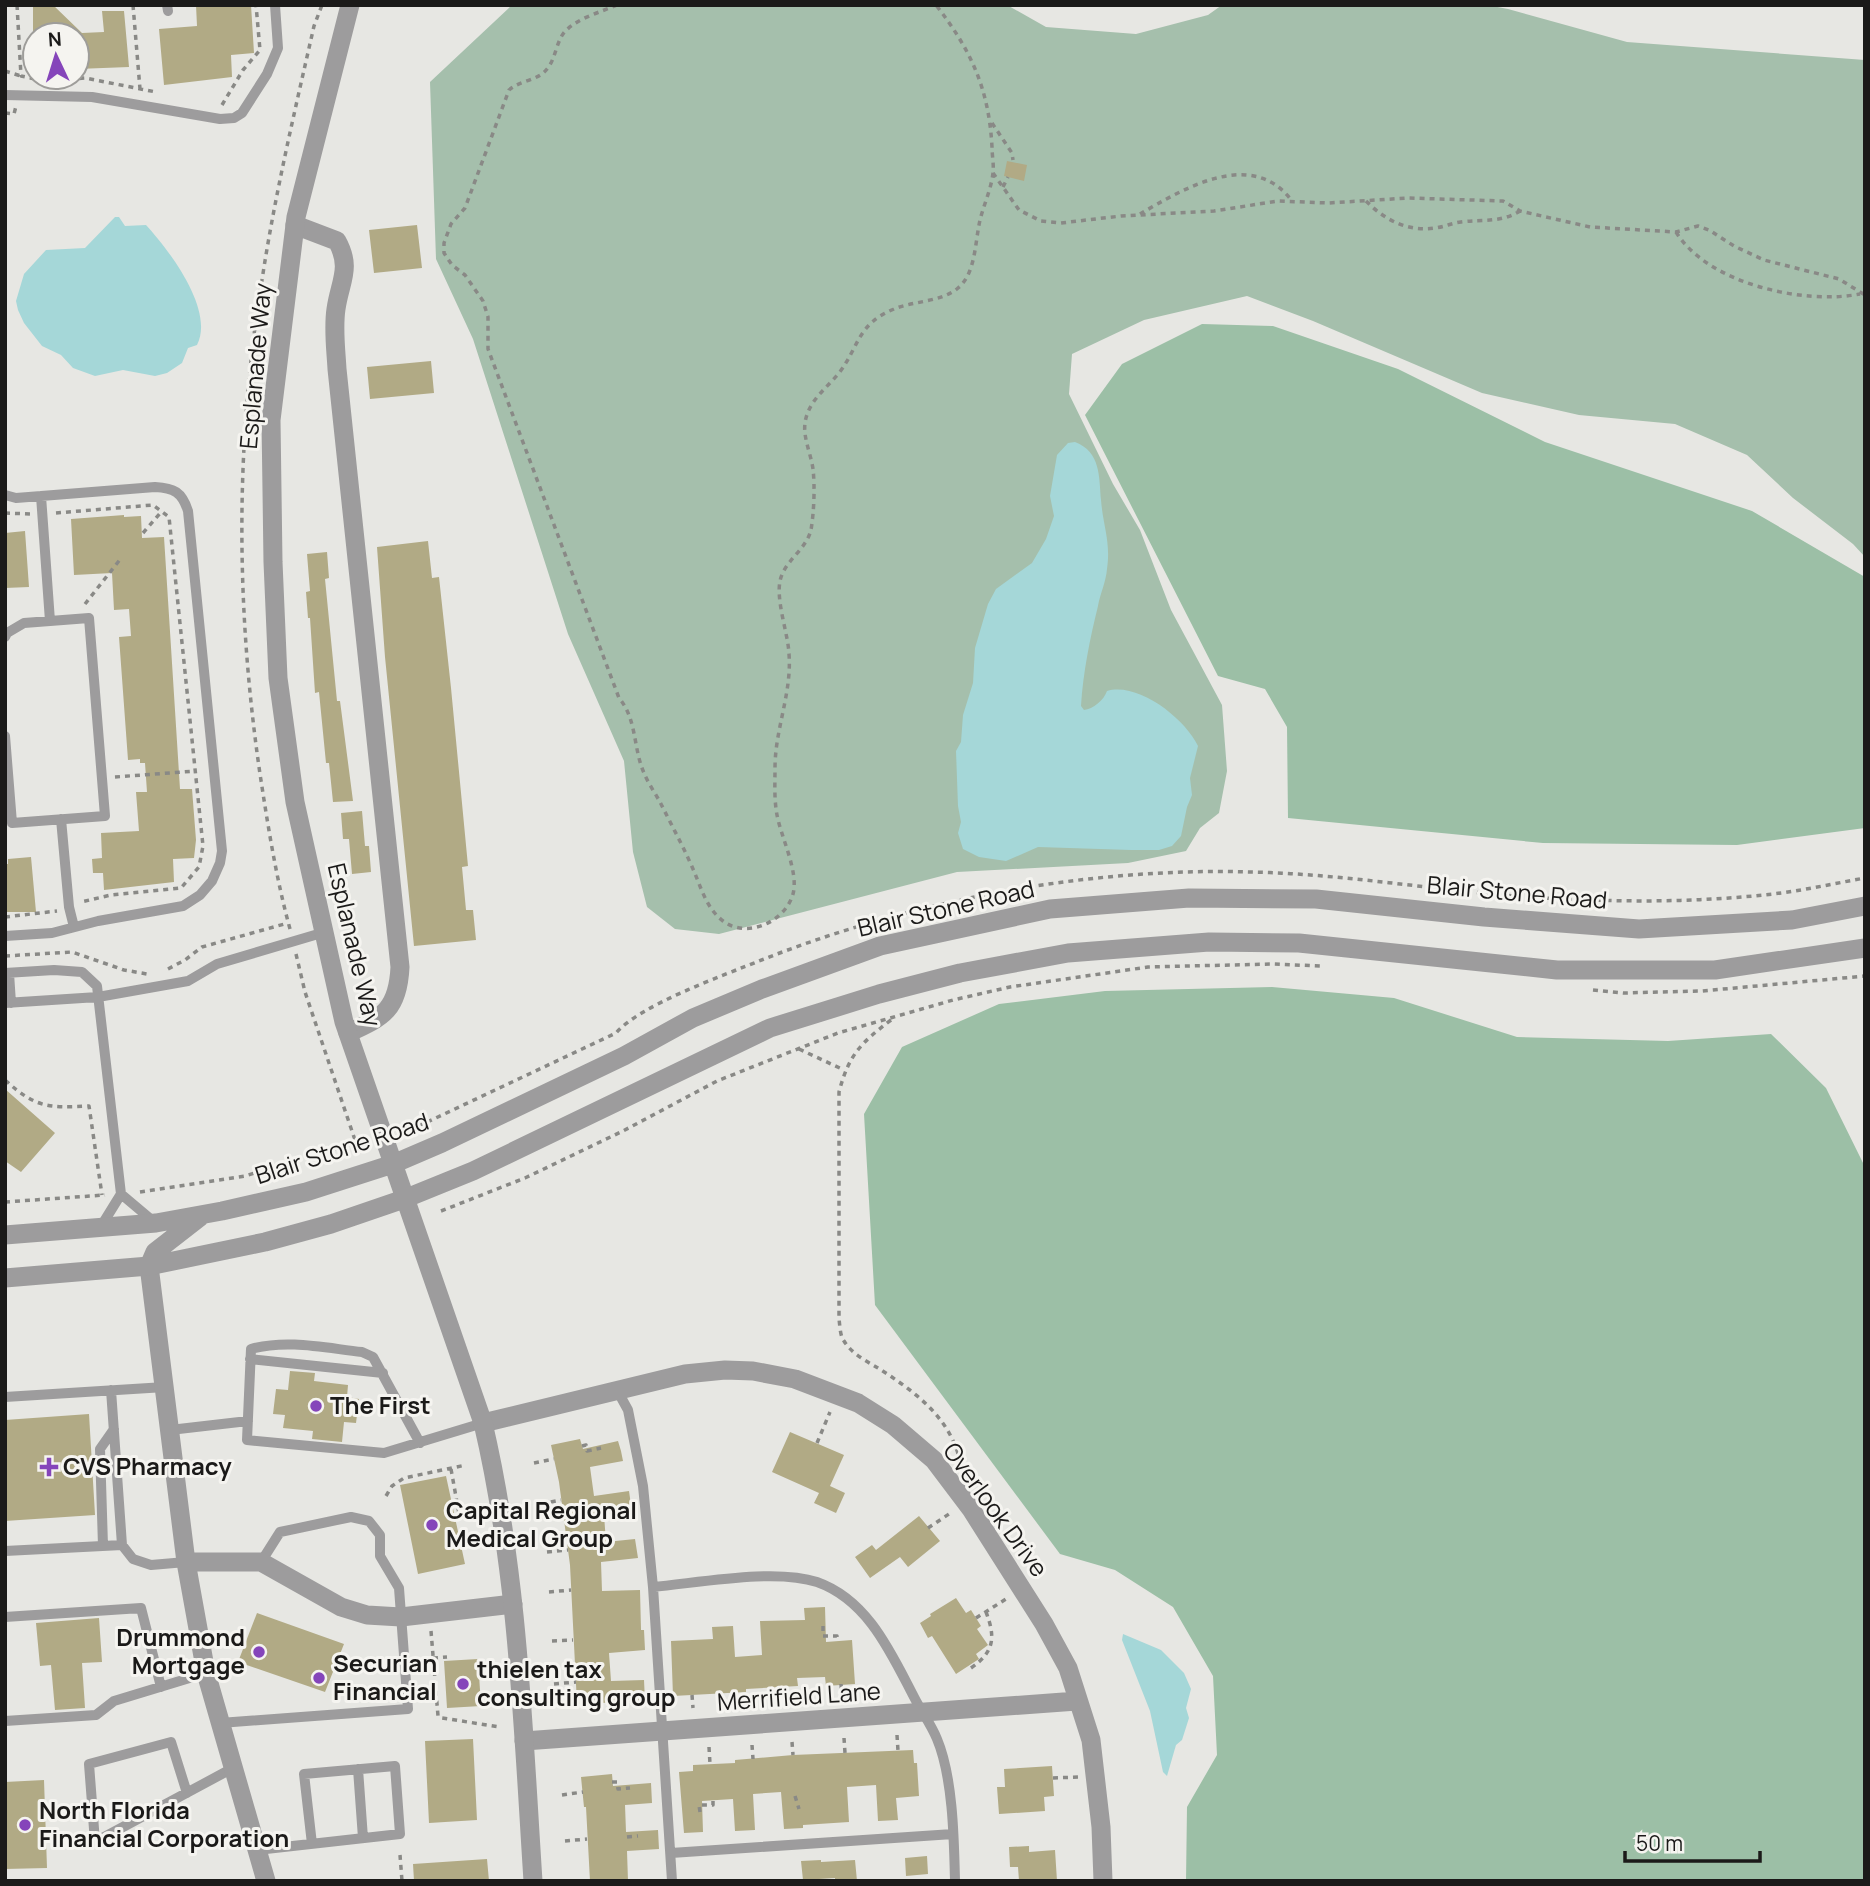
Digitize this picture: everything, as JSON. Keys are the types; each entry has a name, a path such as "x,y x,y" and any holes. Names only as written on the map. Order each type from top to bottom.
{"street":[{"name":"Esplanade Way","path":"350,5 295,225 271,419 273,575 278,678 295,802 348,1033 483,1423 501,1506 513,1604 533,1881"},
{"path":"295,225 337,240 344,254 346,270 336,310 337,369 400,967 399,986 395,999 387,1010 374,1021 348,1033"},
{"name":"Blair Stone Road","path":"5,1235 156,1223 306,1192 393,1164 442,1143 624,1056 693,1018 762,989 880,946 1050,909 1189,898 1316,899 1639,929 1792,920 1865,906"},
{"path":"5,1278 149,1266 265,1242 331,1224 404,1199 473,1171 771,1028 960,973 1068,953 1209,942 1299,943 1557,970 1715,970 1865,948"},
{"path":"203,1214 155,1252 149,1266 187,1562 206,1673 266,1881"},
{"name":"Overlook Drive","path":"483,1423 685,1374 725,1370 753,1371 795,1379 858,1403 893,1425 934,1460 971,1509 1044,1624 1068,1668 1091,1740 1101,1827 1103,1881"},
{"path":"187,1562 261,1562 341,1607 367,1615 401,1617 513,1604"},
{"name":"Merrifield Lane","path":"524,1741 1077,1701"}],"lane":[{"path":"5,95 92,97 220,119 233,118 242,113 267,74 278,48 275,5"},
{"path":"5,495 16,498 155,487 172,488 184,499 188,511 222,851 212,881 200,895 183,906 52,933 5,936"},
{"path":"41,496 50,621"},
{"path":"5,637 24,623 89,618 105,816 12,823 5,736"},
{"path":"61,819 69,907 74,927"},
{"path":"99,1229 121,1194 98,998 97,986 82,972 54,970 7,973 8,1003 98,998 188,981 217,964 325,932"},
{"path":"121,1194 156,1223"},
{"path":"251,1354 269,1344 287,1343 362,1352 373,1357 420,1443"},
{"path":"251,1354 247,1440 384,1452 483,1423"},
{"path":"251,1354 383,1373"},
{"path":"5,1396 164,1387"},
{"path":"111,1390 122,1545 133,1559 151,1565 187,1562"},
{"path":"617,1390 628,1410 641,1473 653,1587 672,1881"},
{"path":"170,1430 248,1421"},
{"path":"103,1546 100,1449 114,1428"},
{"path":"220,1723 408,1709 399,1588 380,1556 380,1535 369,1521 351,1517 280,1532 261,1562"},
{"path":"5,1551 122,1545"},
{"path":"653,1587 767,1577 817,1582 844,1597 871,1620 889,1648 937,1739 946,1776 955,1881"},
{"path":"5,1617 141,1608 161,1687"},
{"path":"5,1721 96,1715 114,1701 206,1673"},
{"path":"187,1793 171,1742 89,1764 95,1842 187,1793 233,1768"},
{"path":"257,1850 400,1835 396,1766 304,1774 312,1844"},
{"path":"358,1769 363,1838"},
{"path":"671,1853 953,1834"}],"path":[{"path":"5,71 21,76 17,5"},
{"path":"132,5 140,89"},
{"path":"211,103 223,105 243,70 260,50 256,5"},
{"path":"617,5 573,25 564,33 547,70 533,79 516,83 509,90 465,208 446,233 444,253 452,265 471,282 483,301 488,317 488,349 619,698 629,710 644,774 692,866 710,908 723,921 736,927 749,928 774,921 793,893 793,878 775,803 775,763 789,681 789,654 780,580 786,566 805,544 810,531 813,470 805,424 820,392 839,373 858,337 873,322 892,310 945,295 958,288 968,275 980,215 993,173 990,120 979,75 936,5"},
{"path":"91,79 163,94"},
{"path":"990,120 1012,153 1013,160"},
{"path":"993,173 1019,210 1041,221 1061,223 1293,202 1486,199 1503,201 1520,211 1590,227 1676,232 1698,226 1764,260 1839,279 1863,294"},
{"path":"1138,216 1174,193 1213,178 1233,174 1276,184 1293,202"},
{"path":"1003,187 1008,177"},
{"path":"1366,201 1381,216 1401,226 1420,229 1461,222 1506,219 1520,211"},
{"path":"1676,232 1685,247 1722,271 1769,290 1805,297 1840,298 1863,294"},
{"path":"5,513 153,505 169,517 203,846 199,867 181,888 111,895 51,914 5,917"},
{"path":"143,533 162,511"},
{"path":"73,619 122,557"},
{"path":"102,778 195,771"},
{"path":"5,956 72,952 124,970 146,974 168,970 202,947 288,922"},
{"path":"441,1211 525,1178 623,1131 717,1081 838,1033 953,1000 1010,987 1148,967 1272,964 1322,966"},
{"path":"1581,989 1623,993 1702,991 1865,976"},
{"path":"893,1018 862,1043 845,1071 839,1092 839,1320 842,1340 858,1356 927,1403 957,1447 961,1466"},
{"path":"799,1049 845,1071"},
{"path":"5,1080 22,1094 43,1105 89,1106 102,1195"},
{"path":"817,1443 830,1412"},
{"path":"582,1446 586,1445 587,1451 601,1448"},
{"path":"534,1463 554,1459"},
{"path":"386,1496 392,1486 404,1478 466,1465"},
{"path":"451,1468 460,1518"},
{"path":"541,1504 561,1500"},
{"path":"928,1528 949,1514"},
{"path":"547,1552 568,1550"},
{"path":"549,1592 571,1590"},
{"path":"976,1618 1006,1599"},
{"path":"971,1668 985,1659 990,1648 990,1626 986,1612"},
{"path":"823,1626 823,1636 837,1636 838,1641"},
{"path":"430,1628 438,1716 500,1727"},
{"path":"552,1641 573,1640"},
{"path":"433,1658 447,1657"},
{"path":"555,1684 576,1682"},
{"path":"841,1684 842,1699"},
{"path":"786,1686 787,1703"},
{"path":"736,1693 737,1706"},
{"path":"692,1695 693,1708"},
{"path":"897,1735 898,1751"},
{"path":"844,1738 845,1753"},
{"path":"792,1742 793,1755"},
{"path":"752,1745 753,1759"},
{"path":"709,1748 710,1764"},
{"path":"1053,1778 1078,1777"},
{"path":"612,1782 617,1782 618,1789 630,1788"},
{"path":"562,1795 583,1793"},
{"path":"795,1796 799,1809"},
{"path":"700,1812 699,1805 713,1805 713,1800"},
{"path":"626,1837 639,1836"},
{"path":"565,1841 587,1839"},
{"path":"400,1855 402,1881"},
{"path":"582,1881 590,1881"}],"green space":[{"path":"512,5 1007,5 1046,27 1136,34 1208,15 1222,5 1487,5 1627,42 1865,60 1865,557 1853,544 1793,498 1747,455 1675,424 1579,415 1482,393 1247,296 1144,320 1072,354 1069,394 1113,484 1140,530 1171,610 1222,705 1227,771 1219,813 1200,828 1186,851 1128,863 957,872 719,934 675,929 647,907 633,852 624,761 568,634 473,339 436,259 430,82"},
{"path":"1202,324 1273,326 1398,369 1545,442 1752,511 1865,577 1865,828 1737,845 1543,843 1288,818 1287,727 1265,689 1218,676 1085,415 1122,364"},
{"path":"1272,987 1394,998 1517,1037 1668,1041 1771,1034 1826,1088 1865,1167 1865,1881 1186,1881 1187,1807 1217,1755 1213,1676 1173,1607 1115,1570 1060,1554 875,1305 864,1114 902,1047 999,1004 1105,991"}],"water":[{"path":"115,217 119,217 125,226 146,225 177,265 195,298 201,331 197,345 188,348 182,363 167,373 155,376 123,370 95,376 73,368 61,355 42,346 24,323 18,310 16,301 24,274 46,250 85,248"},
{"path":"1075,442 1090,452 1097,466 1108,550 1106,574 1087,656 1081,706 1084,710 1091,708 1101,701 1107,691 1120,690 1146,697 1172,714 1198,746 1190,778 1192,795 1181,836 1172,846 1159,850 1038,847 1006,861 979,857 963,849 958,833 961,822 956,751 961,742 963,715 973,683 975,648 988,604 996,589 1032,563 1046,539 1054,516 1050,496 1057,455 1068,443"},
{"path":"1123,1634 1161,1650 1184,1673 1191,1689 1186,1708 1189,1718 1182,1740 1176,1745 1167,1776 1163,1772 1150,1711 1122,1640"}],"building":[{"path":"33,5 53,5 70,21 33,21"},
{"path":"196,5 251,5 254,53 231,55 232,77 164,85 159,29 197,26"},
{"path":"102,11 124,11 129,67 91,68 91,33 104,32"},
{"path":"1007,161 1027,165 1024,181 1004,176"},
{"path":"417,225 422,268 374,273 369,230"},
{"path":"431,361 434,393 370,399 367,367"},
{"path":"141,516 142,538 164,537 180,789 192,789 196,840 194,858 173,859 174,882 104,890 103,873 93,873 92,859 102,858 101,833 139,831 136,792 147,792 145,763 140,763 140,759 128,760 119,637 131,636 129,609 114,610 112,573 74,575 71,519"},
{"path":"25,531 29,587 5,588 5,533"},
{"path":"428,541 432,578 439,577 468,866 462,867 466,910 473,910 476,940 414,946 385,657 377,547"},
{"path":"327,552 329,578 325,579 337,701 340,701 353,801 333,802 319,692 315,693 306,592 310,591 307,554"},
{"path":"362,811 365,846 369,846 371,872 352,874 349,839 343,839 341,813"},
{"path":"31,857 36,912 5,912 5,864 8,864 8,859"},
{"path":"5,1089 55,1133 21,1172 5,1161"},
{"name":"The First","path":"290,1371 315,1373 314,1381 348,1385 347,1397 359,1399 356,1423 344,1422 342,1442 312,1439 313,1431 283,1428 285,1415 273,1414 276,1389 288,1390"},
{"name":"CVS Pharmacy","path":"89,1414 95,1515 5,1521 5,1420"},
{"path":"790,1432 844,1455 830,1486 845,1493 836,1513 814,1503 819,1493 772,1472"},
{"path":"580,1439 583,1449 618,1441 621,1451 623,1461 590,1467 594,1496 629,1491 632,1512 604,1515 606,1542 635,1539 638,1558 601,1562 602,1591 640,1590 641,1630 644,1630 645,1650 609,1653 611,1681 644,1680 645,1701 577,1704 570,1565 559,1482 551,1445"},
{"name":"Capital Regional Medical Group","path":"446,1476 465,1564 418,1574 400,1485"},
{"path":"919,1516 940,1541 908,1567 900,1557 870,1578 855,1557 872,1545 876,1550"},
{"path":"956,1598 966,1613 971,1610 981,1626 977,1629 988,1645 976,1654 979,1659 956,1674 932,1636 928,1638 920,1623"},
{"path":"825,1607 826,1642 852,1640 855,1684 826,1686 825,1677 797,1678 798,1686 673,1696 671,1641 713,1639 712,1627 733,1626 735,1657 762,1655 760,1621 805,1620 804,1608"},
{"path":"257,1613 344,1644 325,1692 238,1662"},
{"path":"99,1618 102,1662 82,1663 85,1708 55,1710 51,1665 40,1666 36,1623"},
{"name":"thielen tax consulting group","path":"478,1659 481,1706 447,1708 444,1661"},
{"path":"473,1739 477,1820 429,1823 425,1741"},
{"path":"913,1750 914,1763 917,1763 919,1796 896,1798 898,1820 878,1821 876,1785 847,1787 849,1822 784,1829 781,1792 753,1794 755,1830 735,1831 733,1799 702,1801 703,1832 684,1833 679,1772 693,1771 693,1765 735,1763 735,1760 793,1755"},
{"path":"1052,1766 1054,1796 1044,1797 1045,1811 999,1814 997,1787 1005,1787 1004,1769"},
{"path":"612,1774 613,1786 651,1783 652,1803 625,1805 626,1832 658,1830 659,1849 627,1851 628,1881 590,1881 586,1807 581,1777"},
{"name":"North Florida Financial Corporation","path":"44,1780 47,1868 5,1869 5,1782"},
{"path":"1029,1846 1029,1852 1055,1850 1057,1881 1019,1881 1018,1867 1010,1867 1009,1847"},
{"path":"927,1856 928,1874 906,1876 905,1858"},
{"path":"487,1859 489,1881 414,1881 413,1864"},
{"path":"855,1860 857,1881 835,1881 835,1878 803,1880 801,1861"}],"place":[{"name":"The First","path":"316,1406"},
{"name":"CVS Pharmacy","path":"49,1467"},
{"name":"Capital Regional Medical Group","path":"432,1525"},
{"name":"Drummond Mortgage","path":"259,1652"},
{"name":"Securian Financial","path":"319,1678"},
{"name":"thielen tax consulting group","path":"463,1684"},
{"name":"North Florida Financial Corporation","path":"25,1825"}]}
